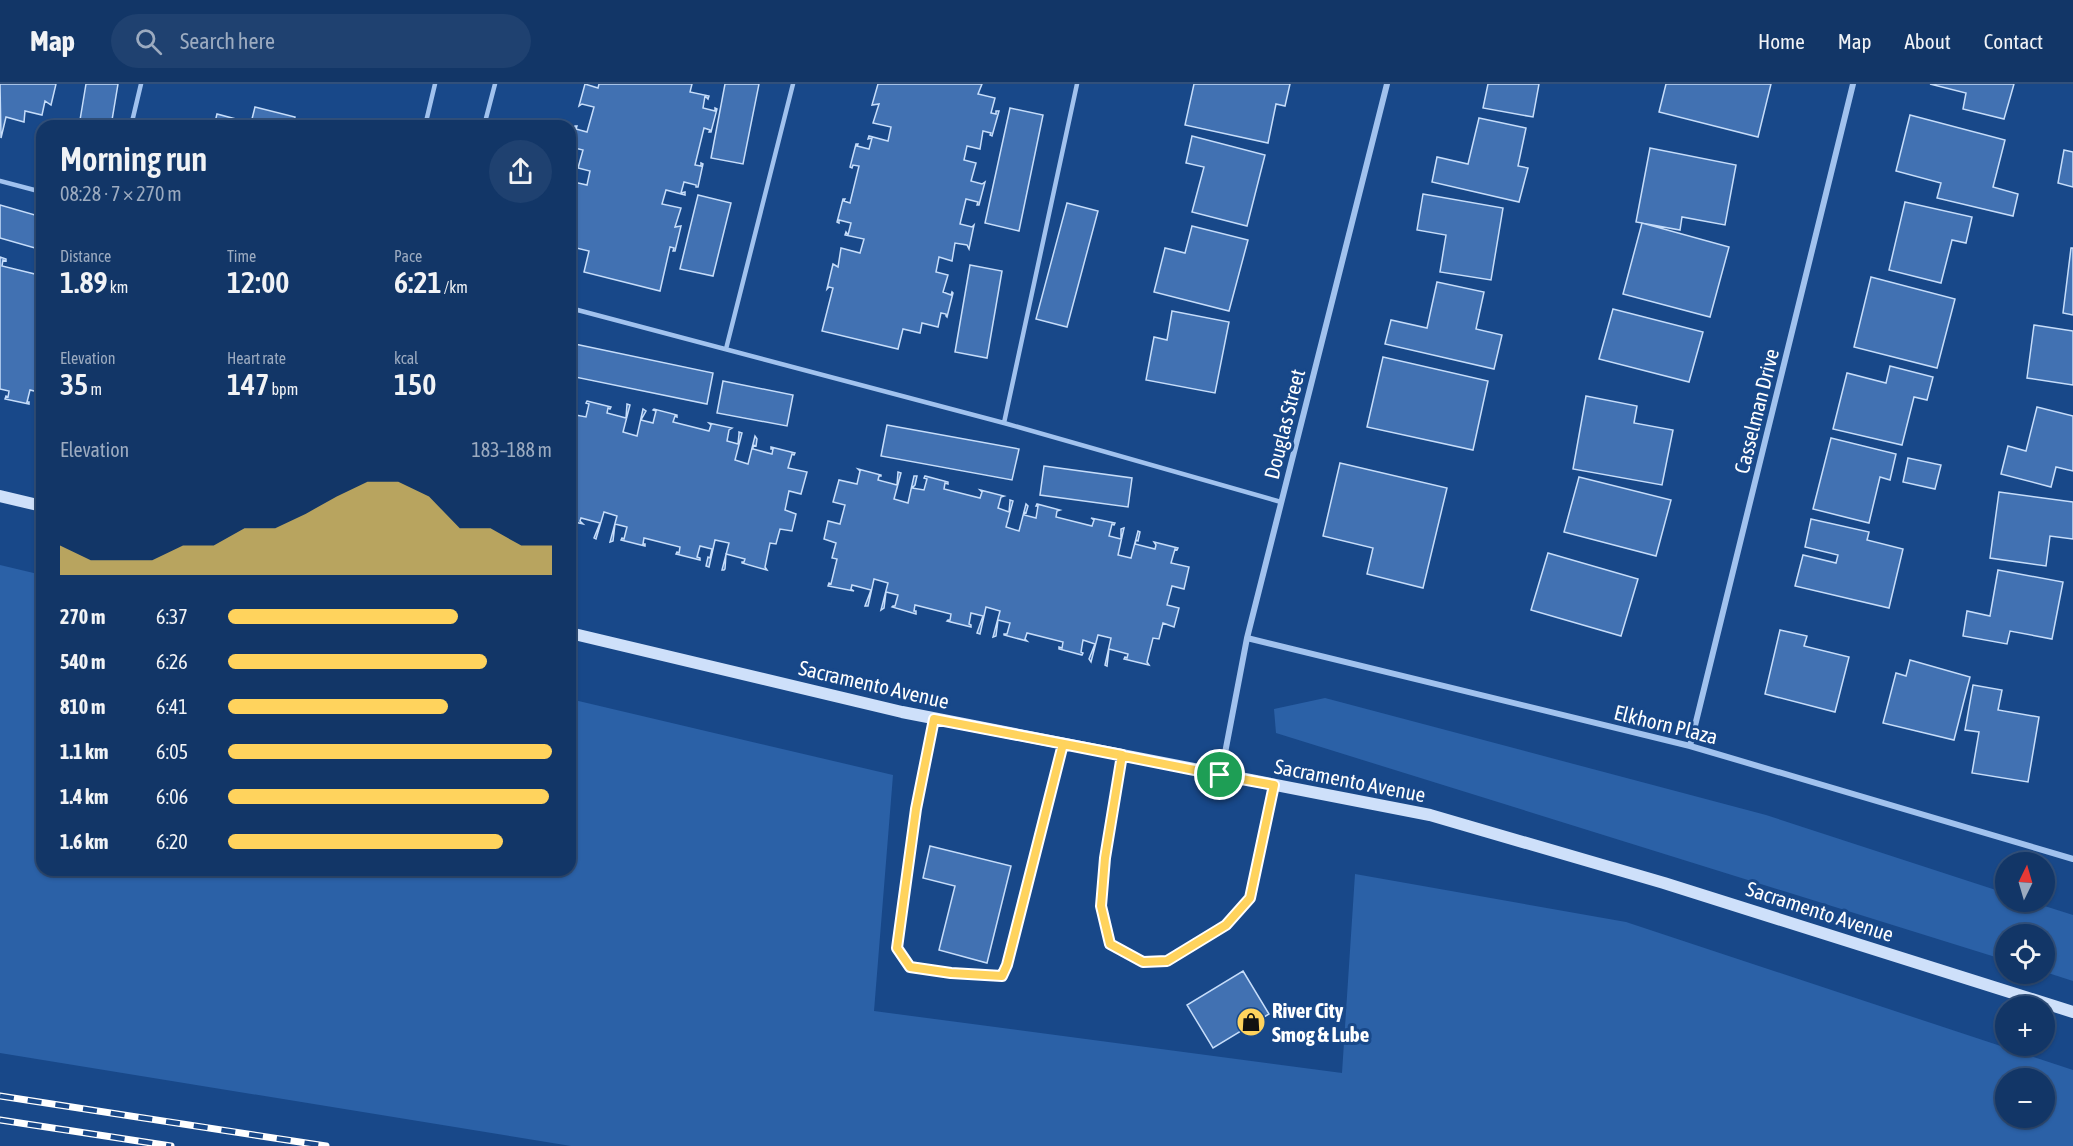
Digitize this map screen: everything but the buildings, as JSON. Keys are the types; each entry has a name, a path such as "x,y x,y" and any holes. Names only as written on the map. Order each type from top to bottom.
{"main road":[{"path":"0,496 36,505"},
{"name":"Sacramento Avenue","path":"576,634 934,719 1430,815 1664,882 2073,1012"}],"street":[{"name":"Douglas Street","path":"1220,775 1247,638 1387,84"},
{"name":"Casselman Drive","path":"1690,746 1853,84"},
{"name":"Elkhorn Plaza","path":"1247,638 1690,746 2073,859"}],"lane":[{"path":"132,120 141,84"},
{"path":"426,120 435,84"},
{"path":"486,120 495,84"},
{"path":"726,349 793,84"},
{"path":"1004,423 1077,84"},
{"path":"0,181 36,190"},
{"path":"576,310 1004,423 1281,502"},
{"path":"934,719 916,809 897,948 910,967 951,973 1002,976 1007,965 1063,744"},
{"path":"1122,755 1105,858 1101,906 1110,944 1143,962 1167,961 1226,925 1250,898 1274,785"}],"shaded area":[{"path":"0,565 36,574 36,876 576,876 576,700 893,775 874,1011 1342,1073 1355,874 1626,922 1995,1044 1995,1056 2031,1056 2073,1070 2073,1146 571,1146 0,1053"},
{"path":"1325,698 1766,815 1995,890 1995,912 2055,912 2055,909 2073,915 2073,981 2055,975 2055,924 1995,924 1995,957 1276,733 1274,709"}],"railway":[{"path":"0,1096 326,1146"},
{"path":"0,1120 171,1146"}],"place":[{"name":"River City Smog & Lube","path":"1251,1022"}],"route":[{"path":"1220,775 1122,755 1063,744 1007,965 1002,976 951,973 910,967 897,948 916,809 934,719 1122,755 1105,858 1101,906 1110,944 1143,962 1167,961 1226,925 1250,898 1274,785 1220,775"}]}
